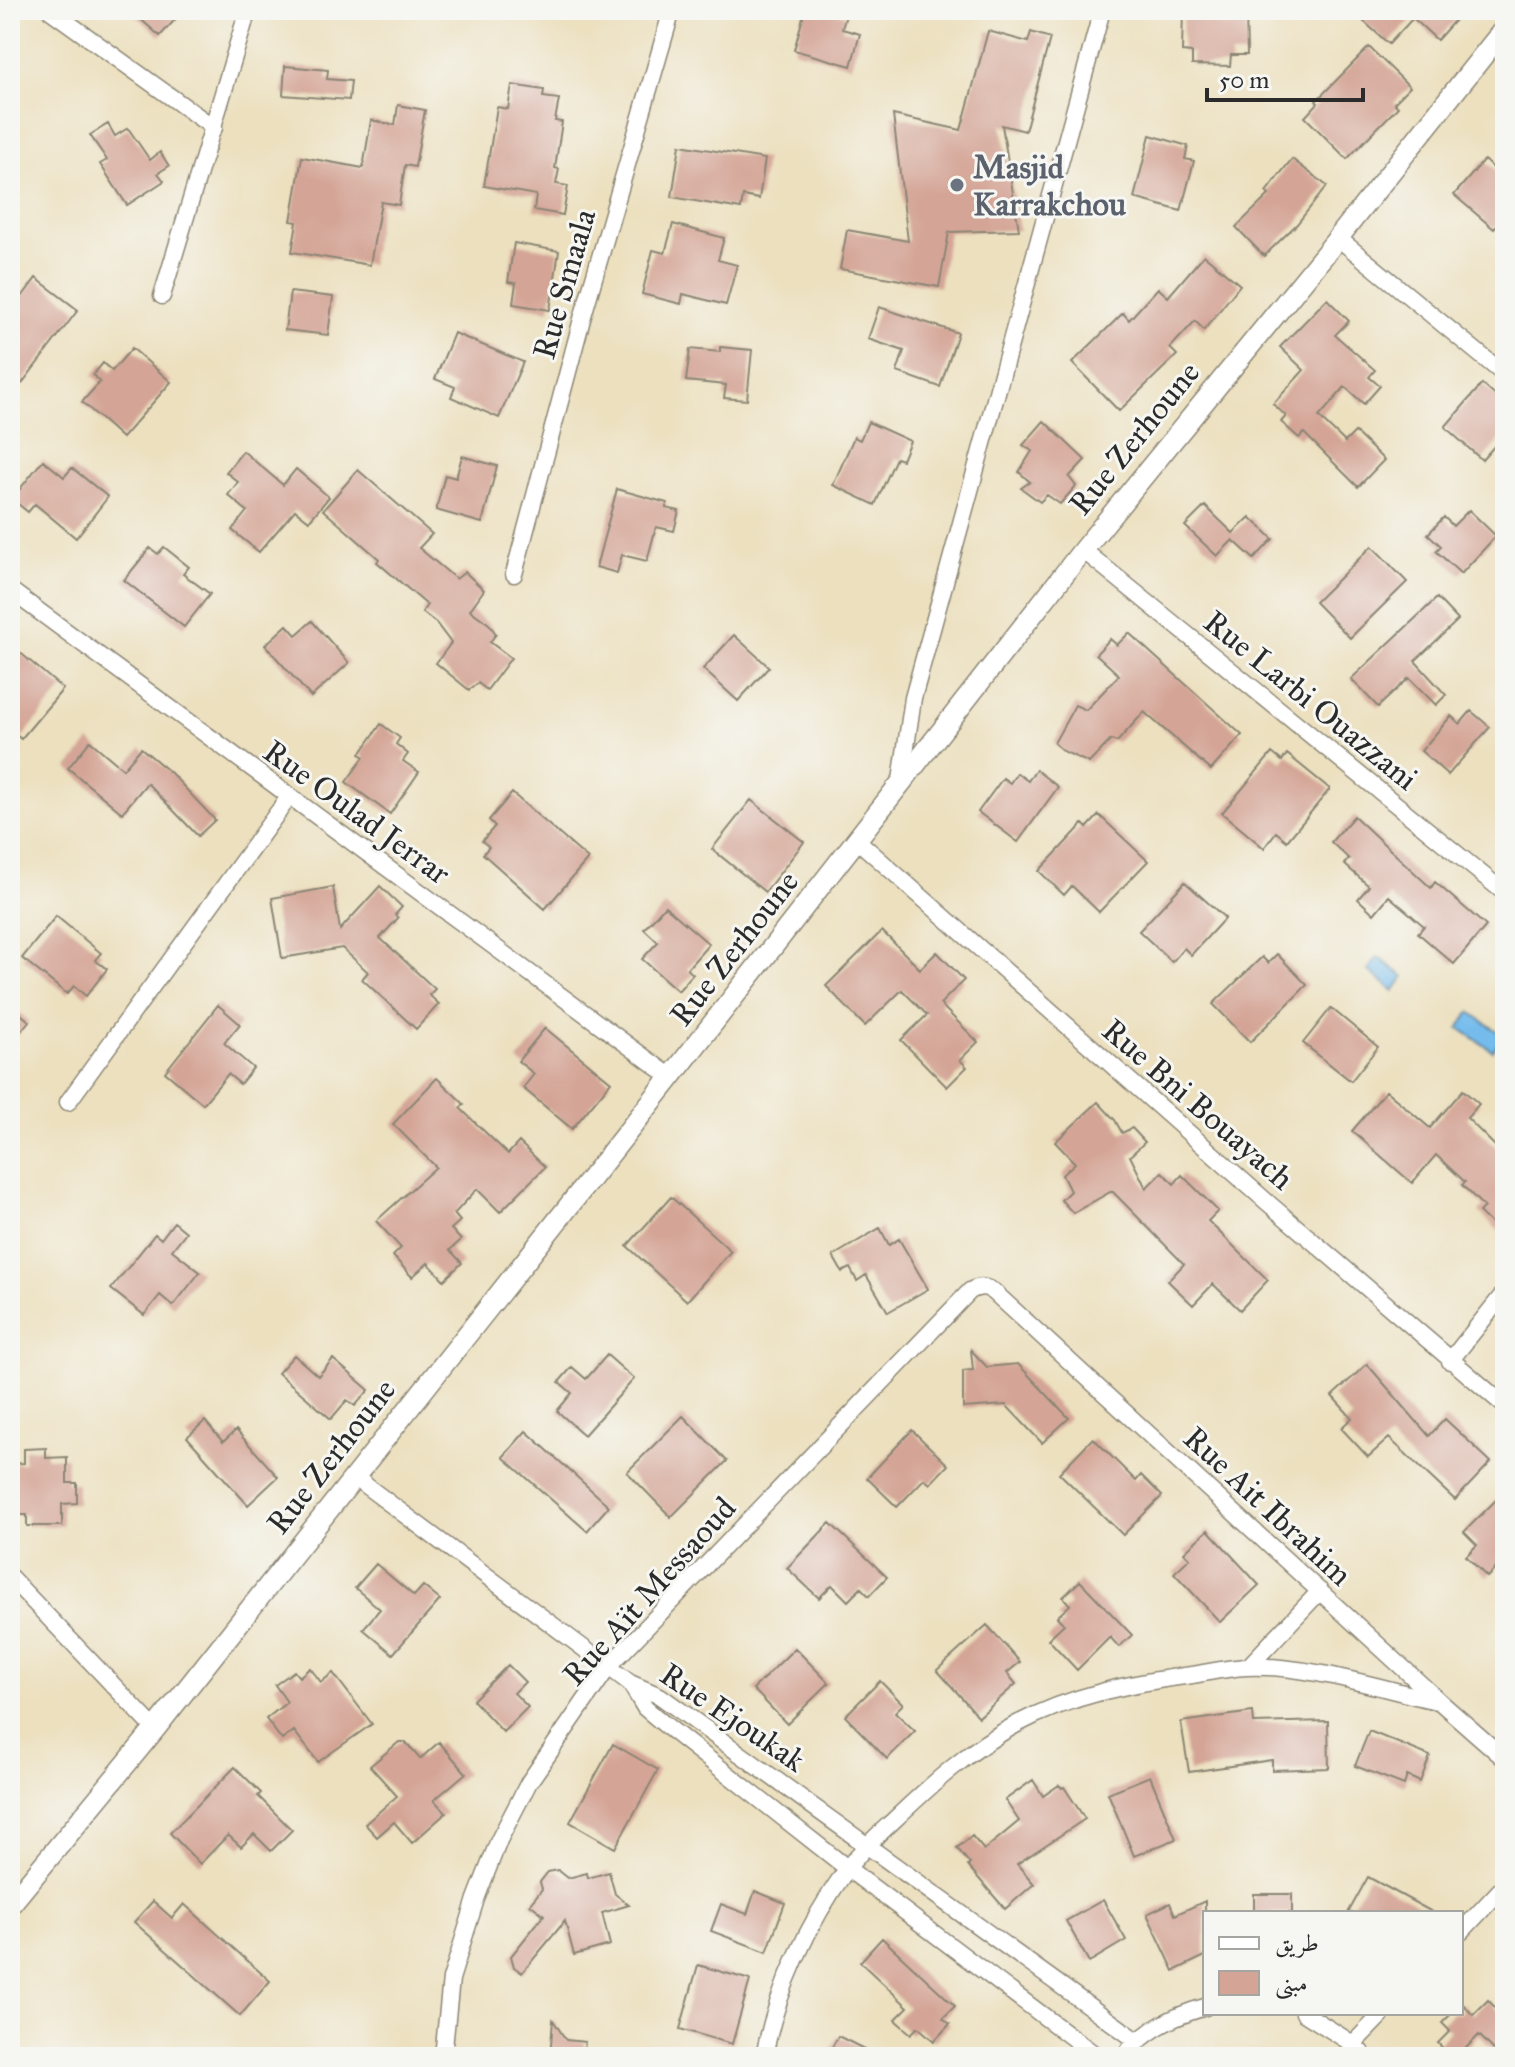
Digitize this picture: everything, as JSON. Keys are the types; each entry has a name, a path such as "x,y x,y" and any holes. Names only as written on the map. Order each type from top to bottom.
{"street":[{"path":"50,10 214,128"},
{"path":"162,296 248,10"},
{"name":"Rue Smaala","path":"514,574 582,319 672,10"},
{"path":"901,781 913,698 1102,10"},
{"name":"Rue Zerhoune","path":"10,1905 155,1729 1083,550 1505,28"},
{"path":"1338,238 1505,375"},
{"name":"Rue Larbi Ouazzani","path":"1083,550 1505,893"},
{"name":"Rue Oulad Jerrar","path":"10,590 671,1077"},
{"path":"68,1102 289,797"},
{"name":"Rue Bni Bouayach","path":"857,840 1505,1406"},
{"name":"Rue Aït Messaoud","path":"443,2057 451,1979 476,1899 499,1840 529,1782 609,1666 970,1291 986,1287 994,1292"},
{"name":"Rue Ait Ibrahim","path":"994,1292 1505,1759"},
{"path":"1450,1361 1505,1292"},
{"name":"Rue Ejoukak","path":"353,1476 630,1683 660,1696 1136,2040"},
{"path":"10,1577 155,1729"},
{"path":"1248,1667 1320,1591"},
{"path":"764,2057 767,2039 789,1976 813,1925 847,1868 867,1845 968,1754 1019,1723 1124,1684 1248,1667 1324,1675 1439,1701"},
{"name":"Rue Ejoukak","path":"630,1683 645,1708 664,1724 847,1868 1098,2057"},
{"path":"1463,1930 1505,1885"},
{"path":"1123,2057 1136,2040 1180,2014 1203,2008"},
{"path":"1307,2015 1353,2044 1365,2057"},
{"path":"1353,2044 1381,2015"}],"water":[{"path":"1378,957 1404,977 1394,991 1368,970"},
{"path":"1470,1012 1503,1035 1493,1051 1459,1028"}],"building":[{"path":"130,10 184,10 160,36"},
{"path":"805,10 829,10 846,15 842,29 860,34 851,66 794,50"},
{"path":"1183,10 1246,10 1247,55 1231,55 1230,66 1192,65 1192,53 1182,52"},
{"path":"1351,10 1464,10 1437,40 1413,18 1389,44"},
{"path":"988,31 1028,42 1031,32 1050,38 1025,131 1002,125 1019,230 949,232 939,287 840,269 847,230 908,241 893,115 961,130"},
{"path":"1369,47 1410,87 1394,103 1398,107 1347,159 1305,117 1318,103 1316,101"},
{"path":"285,66 328,70 327,79 351,81 349,100 283,95"},
{"path":"512,85 544,90 543,97 559,99 555,121 562,122 555,168 559,169 556,184 568,186 563,215 534,210 536,195 484,186 497,107 508,109"},
{"path":"398,105 425,110 415,167 405,165 399,205 381,202 370,265 292,252 297,222 291,221 302,157 363,168 371,120 395,125"},
{"path":"108,124 115,136 128,128 150,160 160,152 169,166 158,173 164,181 127,205 100,164 107,160 90,135"},
{"path":"1150,135 1188,146 1185,159 1194,161 1181,211 1134,198"},
{"path":"680,145 765,159 759,199 743,196 741,209 672,197"},
{"path":"1292,159 1327,186 1297,224 1264,256 1236,227 1269,195 1266,192"},
{"path":"1484,160 1505,178 1505,217 1494,229 1454,195"},
{"path":"673,224 724,238 718,260 737,265 726,305 683,294 681,304 642,294 653,250 665,253"},
{"path":"514,243 559,251 550,310 513,304 516,283 508,282"},
{"path":"1204,255 1240,285 1204,330 1195,321 1170,348 1177,355 1119,411 1072,363 1123,313 1129,320 1158,288 1168,297"},
{"path":"36,278 78,310 10,399 10,313"},
{"path":"290,292 333,297 328,335 285,330"},
{"path":"1327,299 1349,321 1335,335 1375,370 1369,377 1380,386 1364,404 1345,387 1319,417 1345,442 1355,432 1384,460 1358,487 1304,433 1299,438 1281,422 1286,416 1273,404 1304,370 1280,347"},
{"path":"879,307 958,333 940,387 897,372 904,351 868,339"},
{"path":"454,333 523,362 499,418 451,397 455,387 435,379"},
{"path":"720,347 752,350 747,400 724,398 726,385 686,381 690,349 720,352"},
{"path":"132,348 171,382 122,438 82,402 100,382 93,375 103,363 112,371"},
{"path":"1482,384 1505,404 1505,434 1482,460 1445,427"},
{"path":"1044,421 1085,460 1069,477 1076,486 1060,504 1047,495 1040,502 1021,488 1030,482 1019,472 1032,451 1023,445"},
{"path":"868,422 910,441 902,460 896,458 875,505 833,485 854,437 860,440"},
{"path":"243,451 283,485 296,469 329,497 309,521 295,510 259,552 232,530 247,511 228,495 238,482 226,472"},
{"path":"462,456 497,466 482,523 436,510 445,475 456,478"},
{"path":"43,460 64,477 72,468 108,497 76,538 35,504 28,512 12,499"},
{"path":"358,470 432,534 419,548 456,579 465,572 484,590 470,610 489,624 496,634 490,642 511,658 487,690 478,683 469,690 436,663 451,643 436,623 422,612 427,605 323,510"},
{"path":"617,489 667,503 666,508 679,511 674,531 656,527 647,561 622,555 617,573 596,567"},
{"path":"1205,506 1233,533 1250,517 1273,539 1254,559 1233,540 1217,556 1185,526"},
{"path":"1469,510 1496,536 1461,574 1436,551 1441,546 1428,534 1444,517 1453,526"},
{"path":"1372,546 1407,582 1350,638 1315,602"},
{"path":"164,547 189,567 183,574 210,594 184,627 124,580 150,548 158,554"},
{"path":"1437,598 1458,620 1415,661 1446,695 1436,705 1409,678 1378,707 1351,679"},
{"path":"312,621 349,663 311,697 265,645 287,625 296,635"},
{"path":"1129,633 1242,735 1211,770 1144,712 1117,742 1111,740 1089,763 1063,751 1054,743 1075,705 1086,710 1119,675 1096,654 1110,639 1117,645"},
{"path":"734,635 769,667 738,701 703,669"},
{"path":"10,644 63,689 21,739 10,730"},
{"path":"1471,711 1490,727 1448,775 1421,751 1451,716 1460,724"},
{"path":"381,724 400,738 396,744 408,754 403,761 419,772 390,814 346,782 364,757 360,754"},
{"path":"90,741 123,769 141,748 170,772 215,820 198,836 147,783 122,813 68,768"},
{"path":"1272,753 1282,761 1287,754 1330,789 1287,841 1276,832 1264,848 1222,813"},
{"path":"1036,770 1058,787 1018,842 978,812 1003,778 1010,783 1017,773 1028,781"},
{"path":"512,793 588,859 545,909 483,854 489,847 482,841 495,826 489,820"},
{"path":"751,800 804,842 765,892 712,849"},
{"path":"1099,815 1148,861 1099,912 1072,886 1064,895 1039,871 1083,824 1087,828"},
{"path":"1354,816 1431,888 1435,882 1486,926 1454,964 1418,933 1424,926 1389,896 1374,914 1358,899 1369,886 1344,864 1349,859 1331,842"},
{"path":"1185,882 1225,918 1191,955 1184,948 1172,962 1139,931"},
{"path":"380,886 402,907 395,915 398,918 380,938 435,989 429,995 439,1004 416,1029 362,979 368,972 342,948 282,958 272,898 333,887 340,930"},
{"path":"665,906 709,944 687,969 693,974 678,991 642,959 658,942 644,929"},
{"path":"56,916 101,953 95,960 107,969 86,996 74,986 67,994 22,958"},
{"path":"882,931 920,969 937,952 964,980 940,1004 978,1042 960,1060 967,1067 947,1087 901,1040 927,1015 902,990 865,1026 826,986"},
{"path":"1277,954 1307,985 1250,1042 1213,1004 1262,957 1268,963"},
{"path":"10,1005 29,1021 10,1045"},
{"path":"218,1005 240,1024 224,1043 253,1068 240,1084 228,1074 203,1104 165,1072"},
{"path":"1331,1008 1378,1047 1351,1081 1303,1043"},
{"path":"545,1028 611,1082 572,1129 523,1088 534,1074 518,1061"},
{"path":"437,1078 464,1104 460,1108 508,1154 519,1142 545,1167 500,1212 477,1189 454,1214 460,1221 451,1229 461,1240 450,1250 462,1263 444,1280 428,1263 412,1277 393,1256 401,1248 376,1221 436,1167 393,1124"},
{"path":"1463,1090 1479,1104 1467,1118 1505,1156 1505,1237 1479,1212 1484,1207 1462,1185 1465,1182 1436,1155 1412,1183 1352,1131 1386,1091 1430,1128"},
{"path":"1098,1102 1115,1120 1122,1133 1132,1128 1145,1142 1130,1156 1146,1188 1162,1172 1174,1184 1182,1175 1218,1211 1208,1221 1268,1280 1240,1310 1213,1284 1193,1305 1168,1281 1184,1264 1112,1191 1073,1213 1061,1200 1070,1191 1062,1175 1075,1163 1055,1142"},
{"path":"671,1197 731,1251 687,1301 627,1246"},
{"path":"174,1222 186,1232 172,1250 200,1272 173,1306 160,1295 144,1315 111,1289 155,1234 161,1239"},
{"path":"880,1228 889,1245 899,1239 928,1289 888,1312 866,1275 857,1281 850,1268 842,1272 833,1256"},
{"path":"971,1350 987,1367 1018,1364 1069,1418 1042,1443 1006,1405 963,1408 963,1371 973,1370"},
{"path":"294,1355 318,1376 333,1359 369,1390 355,1406 347,1400 331,1419 278,1373"},
{"path":"607,1355 634,1379 584,1435 557,1411 572,1393 559,1382 572,1367 586,1379"},
{"path":"1367,1364 1429,1436 1445,1419 1491,1462 1455,1500 1389,1438 1368,1457 1341,1428 1352,1418 1332,1396"},
{"path":"683,1416 727,1461 671,1517 627,1472"},
{"path":"205,1421 223,1442 236,1430 278,1477 248,1505 187,1437"},
{"path":"912,1430 948,1465 930,1484 924,1479 897,1507 867,1478"},
{"path":"526,1431 609,1506 587,1531 503,1457"},
{"path":"1093,1438 1136,1481 1141,1475 1162,1496 1123,1535 1059,1473"},
{"path":"46,1448 46,1458 67,1457 67,1483 77,1483 77,1503 62,1504 62,1526 27,1526 27,1515 10,1515 10,1464 24,1463 24,1449"},
{"path":"1505,1491 1505,1559 1487,1577 1466,1556 1477,1545 1464,1532"},
{"path":"830,1523 887,1577 869,1596 861,1588 848,1601 832,1585 819,1598 787,1568"},
{"path":"1208,1530 1259,1585 1220,1622 1174,1573 1190,1558 1184,1552"},
{"path":"376,1564 414,1596 423,1586 440,1600 393,1654 363,1629 380,1609 355,1588"},
{"path":"1080,1581 1132,1635 1119,1647 1110,1637 1077,1670 1048,1639 1064,1624 1057,1617 1070,1605 1063,1597"},
{"path":"987,1625 1020,1662 1007,1673 1016,1684 979,1717 937,1670"},
{"path":"795,1648 829,1683 787,1724 753,1689"},
{"path":"508,1665 525,1682 514,1693 528,1707 503,1732 473,1700"},
{"path":"310,1668 321,1682 333,1673 372,1724 318,1762 294,1731 282,1740 266,1719 287,1702 275,1685 294,1671 299,1677"},
{"path":"880,1681 903,1704 895,1712 915,1731 887,1759 845,1716"},
{"path":"1253,1712 1254,1723 1328,1721 1329,1768 1272,1770 1272,1760 1189,1772 1181,1722"},
{"path":"1369,1731 1430,1756 1420,1782 1407,1776 1404,1785 1355,1766"},
{"path":"399,1742 405,1742 420,1759 439,1742 466,1773 434,1800 446,1813 412,1843 394,1822 377,1837 365,1824 397,1796 370,1766"},
{"path":"613,1744 658,1770 615,1848 570,1822"},
{"path":"235,1767 261,1793 258,1796 292,1830 271,1851 254,1834 241,1847 228,1835 200,1864 170,1833"},
{"path":"1150,1776 1176,1839 1134,1856 1108,1793"},
{"path":"1033,1780 1043,1796 1059,1785 1064,1787 1085,1819 1017,1864 1034,1884 1005,1909 968,1866 970,1864 957,1848 972,1836 984,1850 1019,1821 1005,1800"},
{"path":"558,1870 568,1878 587,1873 588,1878 609,1872 615,1894 629,1905 602,1913 610,1945 574,1955 565,1921 522,1973 514,1967 511,1956 544,1915 530,1904 542,1889 540,1882 548,1872"},
{"path":"1368,1877 1430,1911 1349,1911"},
{"path":"755,1891 785,1903 767,1952 711,1931 721,1904 747,1914"},
{"path":"1254,1894 1292,1894 1292,1911 1254,1911"},
{"path":"1103,1900 1126,1940 1089,1962 1066,1921"},
{"path":"153,1901 172,1918 184,1904 270,1981 240,2016 134,1922"},
{"path":"1205,1901 1203,1957 1174,1971 1147,1914 1170,1903 1175,1915"},
{"path":"882,1938 955,2006 943,2018 950,2024 934,2041 918,2027 911,2034 895,2020 908,2007 860,1962"},
{"path":"698,1965 750,1980 732,2044 680,2029"},
{"path":"1488,2000 1505,2018 1505,2057 1501,2057 1479,2035 1457,2057 1451,2057 1438,2043 1450,2031 1442,2023 1450,2015 1463,2015 1463,2004 1473,2015"},
{"path":"553,2020 566,2040 585,2042 583,2057 550,2057"},
{"path":"838,2036 880,2057 827,2057"}],"place":[{"name":"Masjid Karrakchou","path":"957,185"}]}
